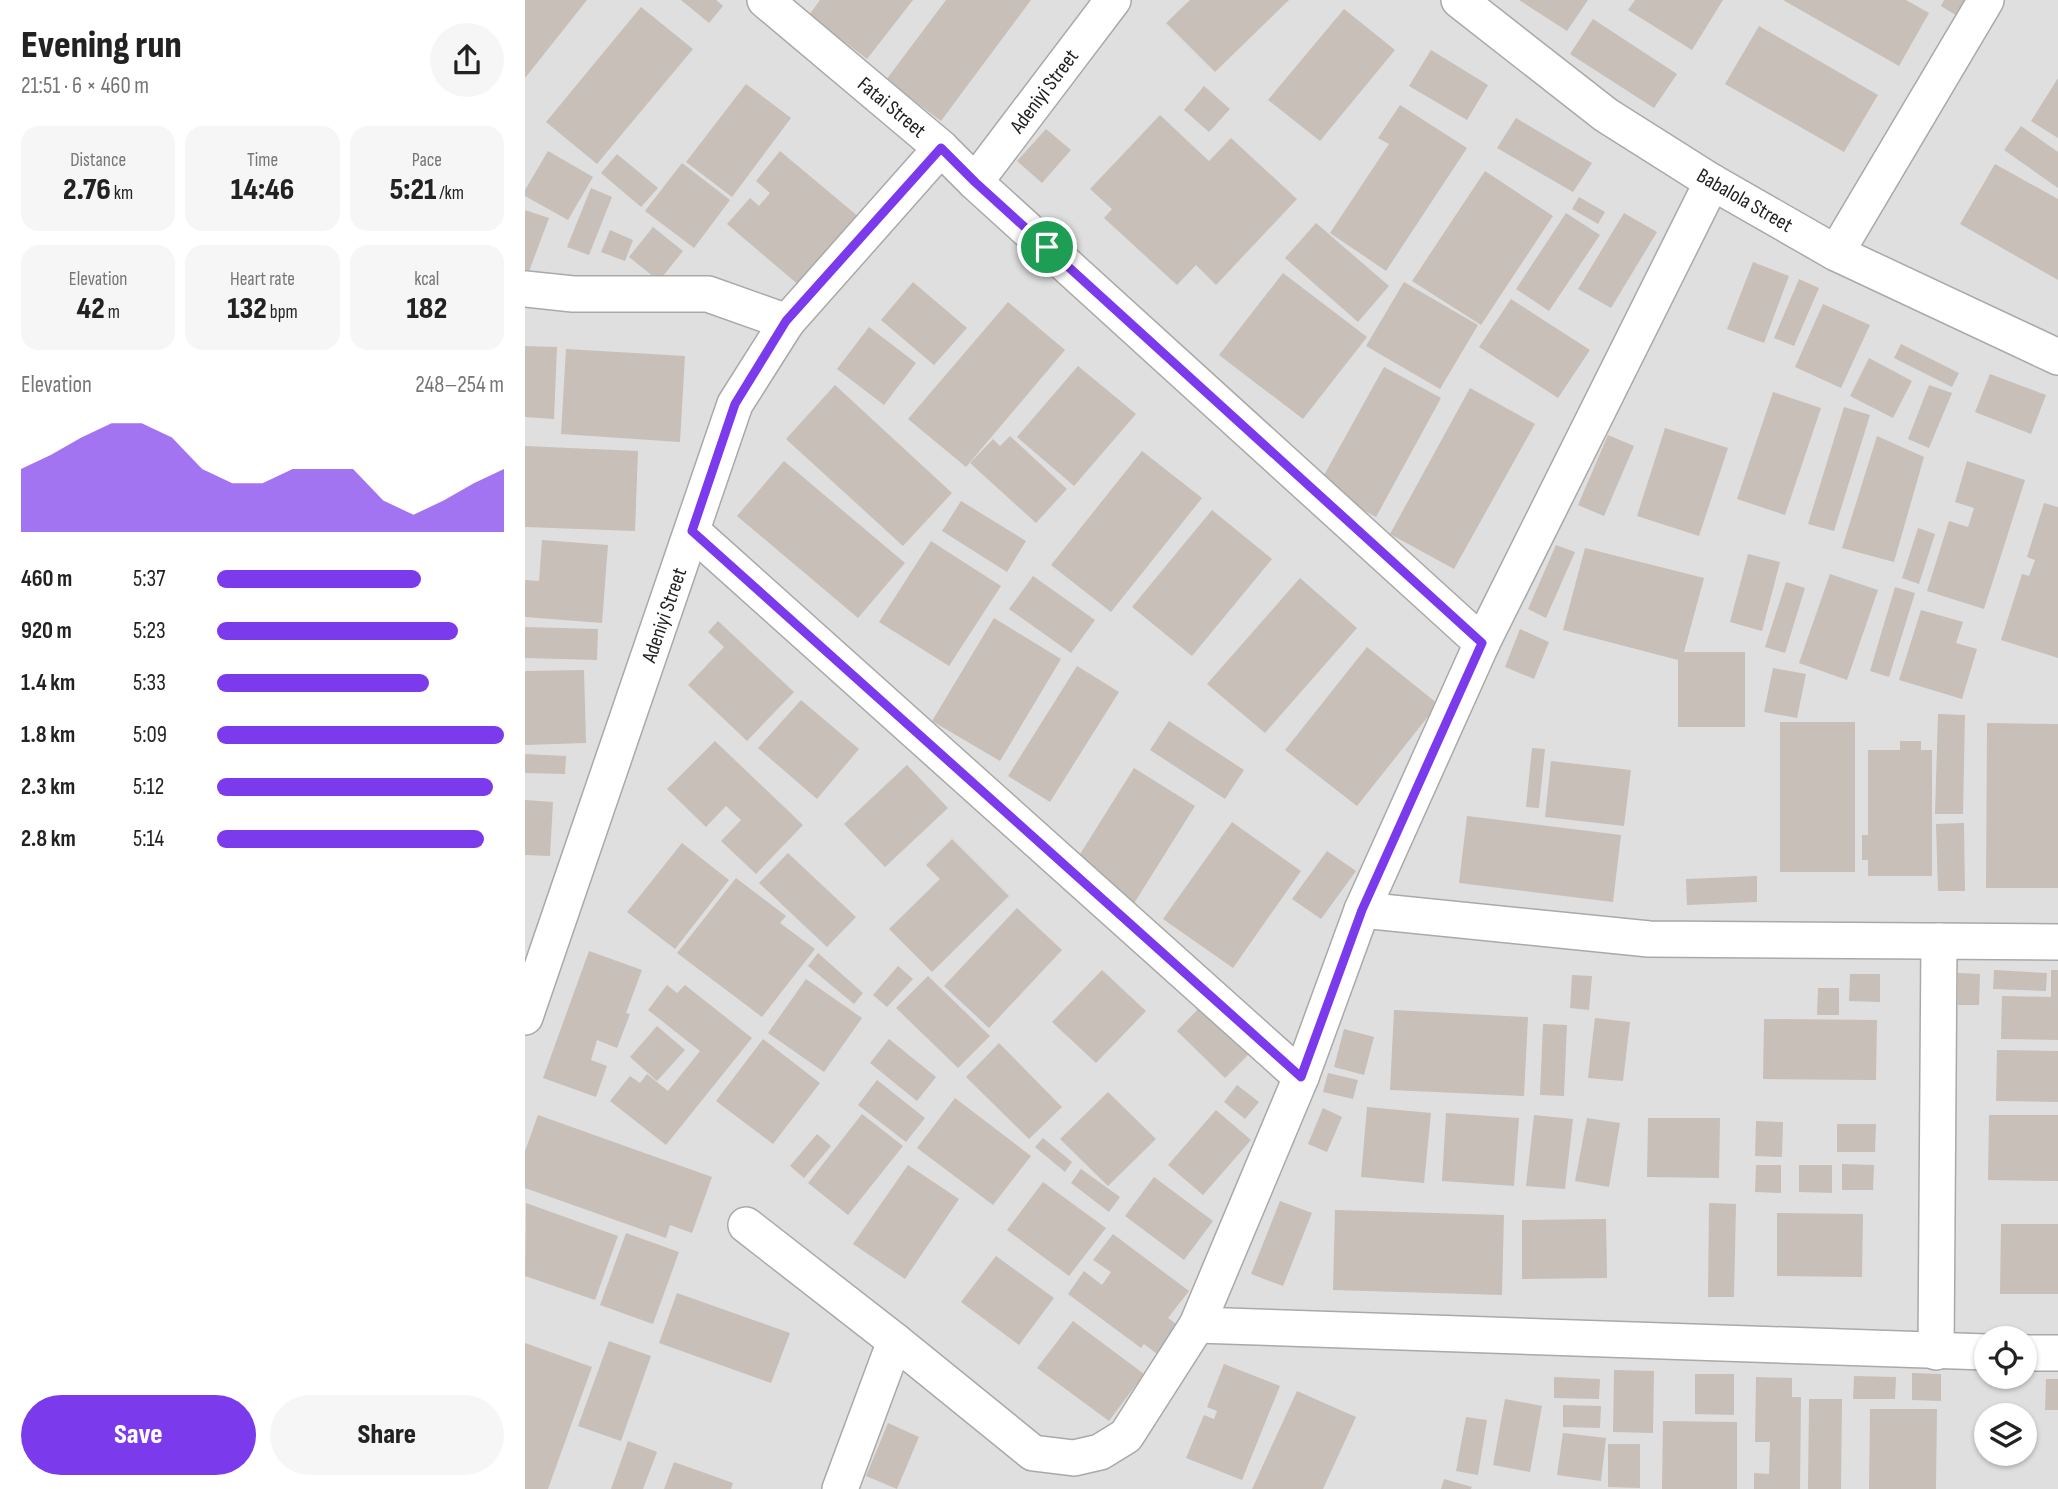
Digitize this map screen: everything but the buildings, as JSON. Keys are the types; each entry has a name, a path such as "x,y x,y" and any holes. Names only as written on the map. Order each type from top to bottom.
{"street":[{"name":"Fatai Street","path":"765,0 941,148 975,182 1482,643"},
{"name":"Adeniyi Street","path":"975,182 1113,0"},
{"name":"Babalola Street","path":"1459,0 1606,115 1711,182 1836,253 2058,356"},
{"path":"1836,253 1986,0"},
{"name":"Adeniyi Street","path":"525,1017 735,404 786,321 941,148"},
{"path":"745,1225 895,1341 1033,1453 1074,1458 1100,1452 1126,1436 1197,1325 1301,1077 1362,910 1482,643 1711,182"},
{"path":"525,289 573,294 708,294 786,321"},
{"path":"692,531 1301,1077"},
{"path":"1362,910 1649,939 2058,942"},
{"path":"1936,1352 1940,942"},
{"path":"1197,1325 1974,1353"},
{"path":"841,1489 895,1341"},
{"path":"2037,1353 2058,1353"}],"shaded area":[{"path":"525,0 2058,0 2058,1489 525,1489"}],"route":[{"path":"941,148 1047,247 1482,643 1362,910 1301,1077 692,531 735,404 786,321 941,148"}]}
